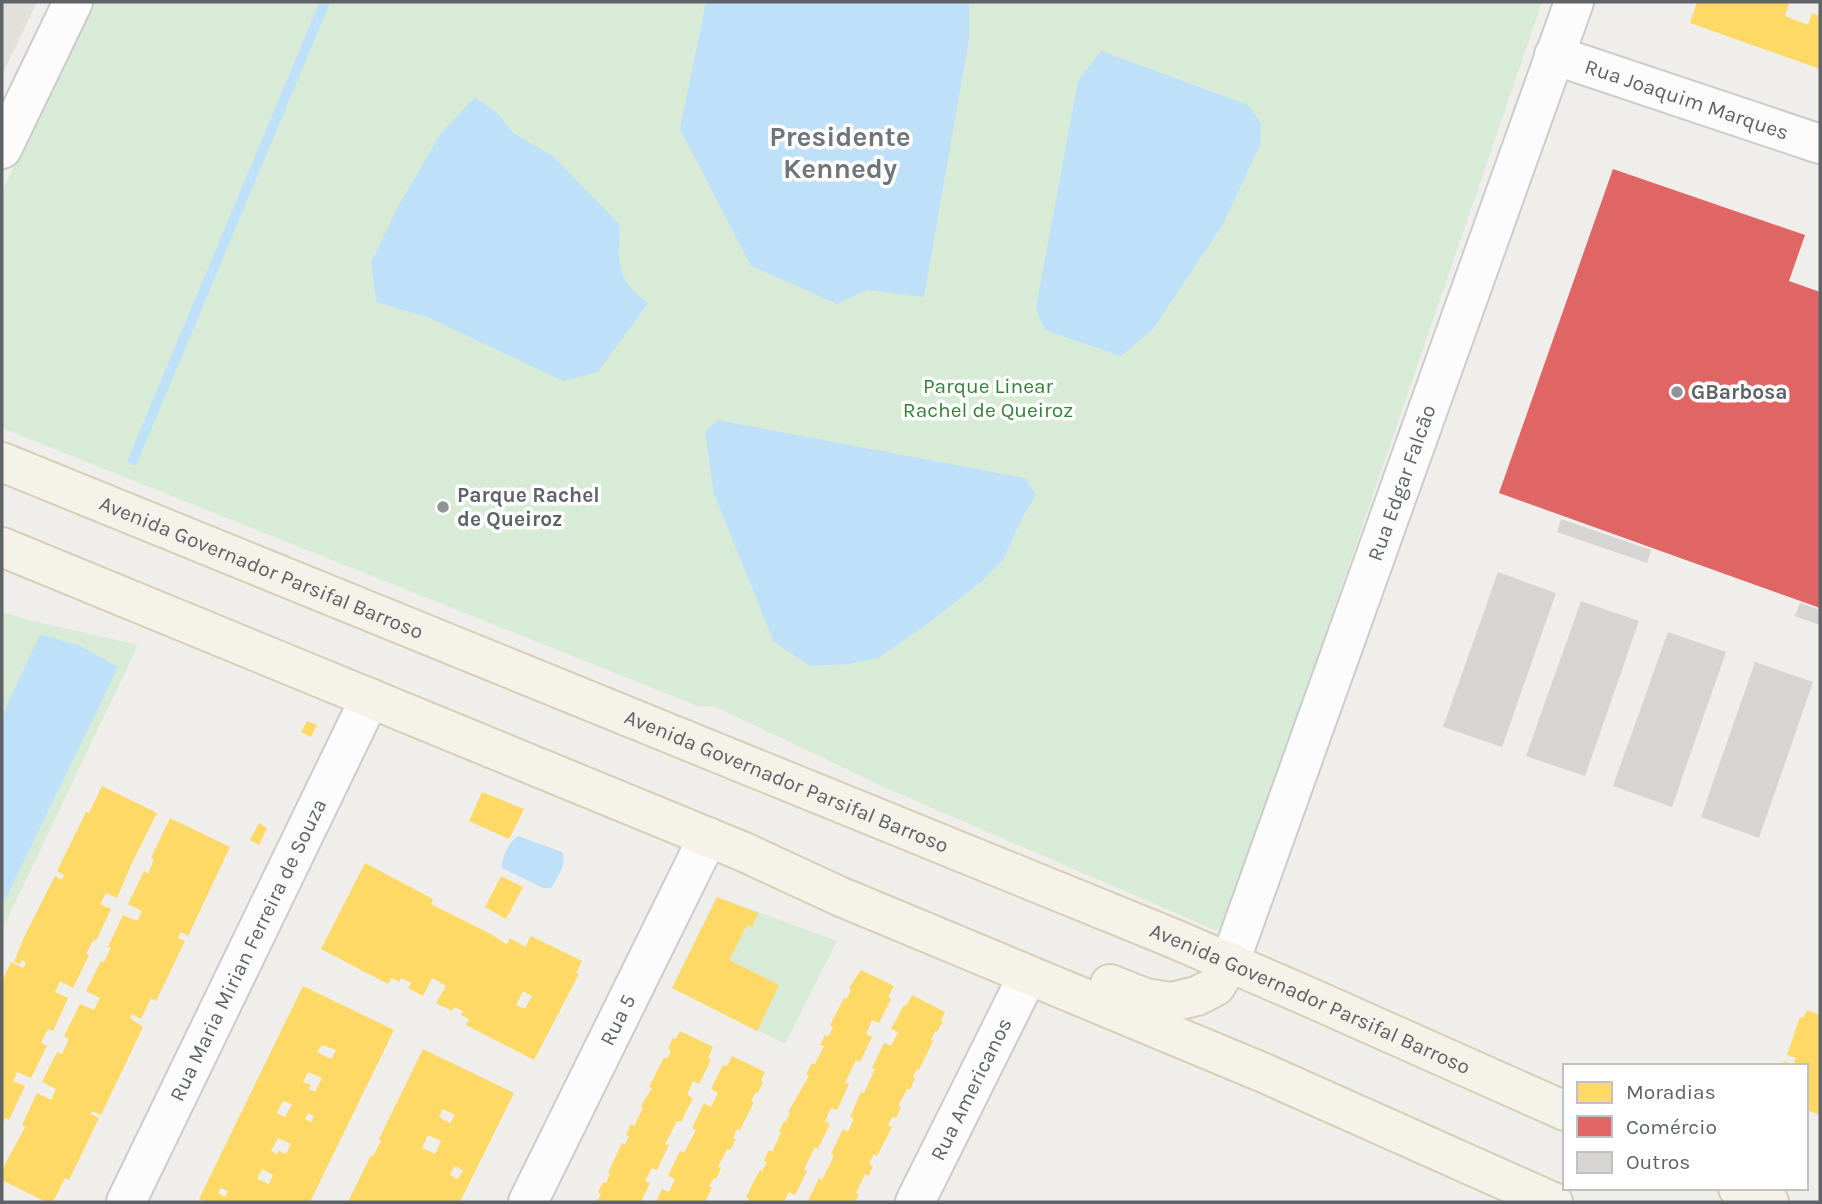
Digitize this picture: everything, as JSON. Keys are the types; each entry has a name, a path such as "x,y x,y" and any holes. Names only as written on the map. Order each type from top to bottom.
{"main road":[{"name":"Avenida Governador Parsifal Barroso","path":"2,462 1230,962 1563,1110"},
{"path":"2,547 744,852 839,896 1264,1073 1553,1202"},
{"path":"744,852 845,873 1145,998 1171,1002 1197,996 1216,986 1230,962"},
{"path":"1742,1190 1769,1202"}],"street":[{"path":"2,149 73,2"},
{"name":"Rua Edgar Falcão","path":"1230,962 1574,2"},
{"name":"Rua Joaquim Marques","path":"1554,55 1820,144"},
{"name":"Rua Maria Mirian Ferreira de Souza","path":"126,1202 370,698"},
{"name":"Rua 5","path":"528,1202 708,837"},
{"name":"Rua Americanos","path":"915,1202 1028,975"}],"shaded area":[{"path":"2,2 37,2 2,75"}],"green space":[{"name":"Parque Linear Rachel de Queiroz","path":"94,2 1542,2 1225,926 1215,930 886,788 714,706 698,706 2,428 2,191"},
{"path":"2,612 138,645 2,930"},
{"path":"717,897 837,941 785,1044 672,988"}],"water":[{"path":"706,2 969,2 969,39 924,297 867,290 837,304 751,266 680,129"},
{"path":"1101,51 1248,105 1261,123 1260,145 1222,226 1153,329 1121,356 1047,331 1036,308 1078,81"},
{"path":"475,97 498,114 513,133 553,156 620,225 619,260 624,278 648,303 598,372 563,381 427,317 376,302 371,263 397,208 441,133"},
{"path":"717,420 1025,478 1036,495 1003,560 982,581 930,622 878,658 849,664 810,666 774,642 714,494 705,432"},
{"path":"40,634 80,646 118,667 2,906 2,716"},
{"path":"518,836 562,852 563,866 551,888 543,888 502,868 506,850"}],"building: Moradias":[{"path":"1697,2 1781,2 1789,4 1785,16 1808,25 1812,13 1820,16 1820,69 1690,23"},
{"path":"307,721 317,725 311,737 301,732"},
{"path":"102,786 157,813 117,898 106,893 100,904 111,909 96,941 94,939 86,954 89,955 73,988 60,981 55,992 68,998 53,1031 48,1029 41,1043 47,1046 31,1078 17,1072 13,1081 25,1086 9,1120 5,1118 2,1125 2,981 11,962 23,968 26,963 22,960 20,964 14,962 24,937 55,876 62,880 64,875 57,871"},
{"path":"482,792 524,809 509,839 469,821"},
{"path":"170,818 230,847 188,936 181,932 178,938 185,941 156,1001 151,998 141,1019 132,1014 130,1018 143,1027 101,1115 92,1111 91,1114 99,1118 69,1180 65,1178 53,1202 46,1202 2,1180 2,1170 25,1127 22,1125 37,1093 51,1100 56,1089 42,1082 57,1052 62,1054 69,1039 64,1036 80,1004 94,1010 100,998 86,991 101,961 104,962 111,948 108,947 123,915 137,921 142,911 128,904 144,871 148,874 154,859 151,858"},
{"path":"259,823 267,828 259,845 250,840"},
{"path":"365,863 433,899 431,904 507,945 510,938 525,947 531,936 582,961 576,973 579,974 534,1060 466,1025 469,1019 461,1015 463,1011 454,1007 452,1011 436,1003 446,986 432,978 423,996 408,988 412,983 401,978 399,982 391,978 388,984 321,949","holes":["523,991 532,996 525,1009 516,1005"]},
{"path":"501,876 523,887 506,919 485,907"},
{"path":"717,897 758,913 752,927 747,925 729,960 779,985 757,1031 672,988"},
{"path":"861,970 894,986 888,997 891,999 879,1023 872,1020 866,1034 872,1037 860,1062 856,1060 845,1083 849,1084 837,1110 831,1108 825,1121 830,1124 818,1149 815,1147 795,1195 789,1192 784,1202 747,1202 749,1199 746,1197 767,1162 764,1160 769,1150 772,1152 781,1133 779,1131 790,1113 788,1112 809,1076 806,1074 812,1063 815,1064 824,1046 820,1045 825,1035 828,1037 833,1027 830,1025"},
{"path":"303,986 394,1030 310,1202 205,1202 199,1199","holes":["322,1045 336,1050 331,1059 317,1052","308,1072 322,1078 315,1092 309,1089 311,1085 303,1082","283,1101 292,1104 285,1117 277,1113","308,1113 314,1116 311,1122 305,1119","278,1138 291,1144 286,1154 279,1151 277,1154 271,1151","262,1169 273,1175 269,1184 257,1179","221,1188 228,1191 225,1197 218,1193"]},
{"path":"912,995 945,1012 941,1020 943,1021 937,1032 935,1031 931,1040 933,1041 913,1077 915,1078 910,1090 907,1089 898,1106 901,1107 896,1118 892,1117 888,1125 892,1127 877,1156 874,1154 869,1164 873,1166 868,1176 865,1174 855,1202 808,1201 834,1156 831,1154 843,1129 848,1132 854,1118 850,1117 875,1069 872,1068 884,1043 891,1046 898,1032 891,1029"},
{"path":"1807,1010 1820,1015 1820,1115 1808,1111 1808,1064 1793,1064 1796,1058 1787,1055 1800,1017 1803,1018"},
{"path":"680,1031 713,1047 708,1058 711,1060 699,1084 693,1081 687,1095 693,1098 681,1122 677,1121 665,1144 669,1145 657,1170 652,1168 645,1181 650,1183 641,1202 599,1202 597,1201 601,1194 598,1192 603,1182 606,1183 622,1143 625,1145 629,1136 626,1135 643,1108 641,1106 652,1088 649,1087 664,1057 667,1059 673,1038 676,1039"},
{"path":"423,1049 514,1093 460,1202 348,1202 371,1155 373,1156 381,1141 379,1139","holes":["443,1109 455,1115 450,1123 439,1117","428,1135 441,1141 435,1154 422,1148","454,1166 463,1170 458,1179 450,1175"]},
{"path":"732,1056 765,1072 758,1093 756,1092 751,1101 754,1102 733,1138 736,1139 730,1150 727,1149 718,1167 721,1168 716,1179 714,1178 709,1186 712,1188 705,1202 656,1202 662,1189 669,1192 675,1179 668,1176 680,1151 684,1153 696,1130 692,1128 704,1103 711,1107 718,1093 711,1089 723,1065 727,1066"}],"building: Comércio":[{"name":"GBarbosa","path":"1613,169 1805,235 1789,281 1820,292 1820,608 1499,493"}],"building: Outros":[{"path":"1561,519 1651,550 1647,563 1557,532"},
{"path":"1498,572 1556,593 1502,747 1443,727"},
{"path":"1581,601 1639,621 1585,776 1526,756"},
{"path":"1800,603 1820,610 1820,625 1795,616"},
{"path":"1668,632 1726,652 1672,807 1613,786"},
{"path":"1755,662 1813,682 1759,838 1701,817"}],"waterway":[{"path":"133,460 325,2"}],"place":[{"name":"GBarbosa","path":"1677,392"},
{"name":"Parque Rachel de Queiroz","path":"443,507"}],"district":[{"name":"Presidente Kennedy","path":"840,152"}]}
